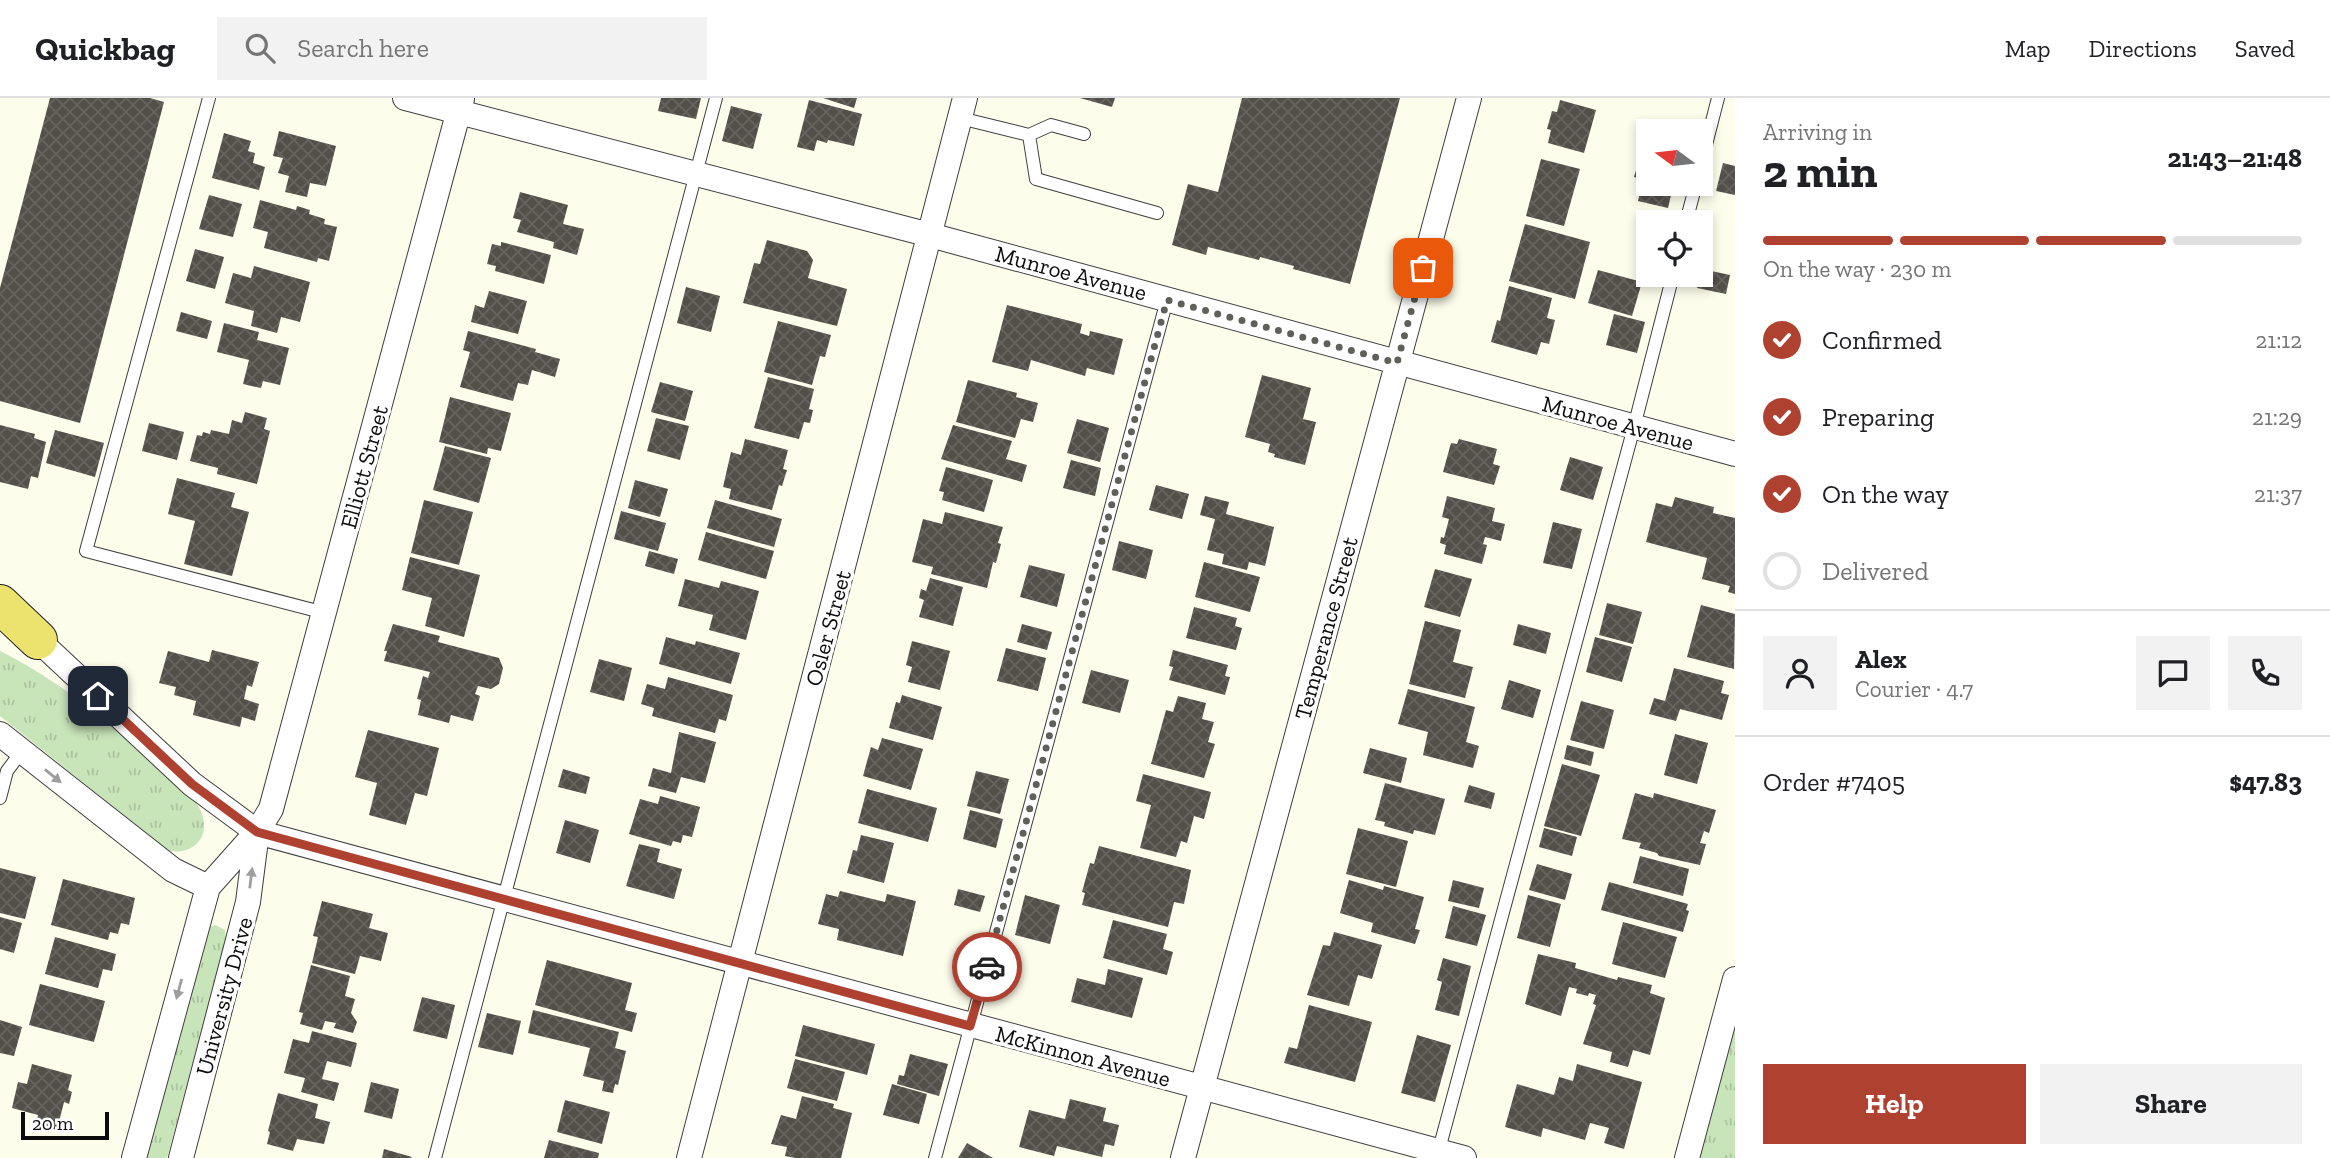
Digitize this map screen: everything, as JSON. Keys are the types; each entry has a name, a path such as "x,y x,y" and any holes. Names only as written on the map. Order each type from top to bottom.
{"main road":[{"path":"0,604 38,640"}],"street":[{"name":"Munroe Avenue","path":"405,98 461,105 697,174 1735,454"},
{"name":"Temperance Street","path":"1183,1158 1469,98"},
{"name":"Elliott Street","path":"257,832 271,809 461,105"},
{"name":"Osler Street","path":"688,1158 963,108"},
{"path":"0,629 38,640 192,784 257,832"},
{"path":"0,734 173,870 208,887"},
{"name":"McKinnon Avenue","path":"257,832 1202,1088 1438,1155 1464,1158"},
{"name":"University Drive","path":"134,1158 208,887 257,832"},
{"name":"University Drive","path":"181,1158 244,923 257,832"},
{"path":"1688,1158 1735,979"}],"lane":[{"path":"209,98 86,551 325,613"},
{"path":"435,1158 716,98"},
{"path":"1713,119 1718,98"},
{"path":"963,108 1029,135 1051,125 1084,134"},
{"path":"1029,135 1036,179 1157,213"},
{"path":"1438,1155 1670,287"},
{"path":"935,1158 1167,300"},
{"path":"0,798 7,771 22,751"}],"green space":[{"path":"0,651 28,666 80,701 128,740 197,804 202,813 204,830 196,844 189,849 169,851 0,716"},
{"path":"215,925 225,930 226,941 167,1158 145,1158 209,927"},
{"path":"1735,983 1735,1158 1688,1158"}],"building":[{"path":"50,98 150,98 164,102 80,423 0,401 0,288"},
{"path":"661,98 701,98 696,119 658,111"},
{"path":"823,98 857,98 854,108"},
{"path":"1080,98 1115,98 1112,107"},
{"path":"1242,98 1400,98 1350,284 1260,257 1259,260 1208,247 1206,255 1172,245 1188,184 1218,192"},
{"path":"809,100 862,114 854,146 817,140 814,151 797,147"},
{"path":"1560,100 1596,110 1584,153 1548,143 1551,130 1547,129 1552,111 1557,112"},
{"path":"731,106 762,114 753,149 722,141"},
{"path":"279,131 336,146 326,186 310,183 307,197 285,192 289,176 278,173 283,158 273,156"},
{"path":"224,133 251,141 248,151 255,153 253,163 265,167 259,190 212,178"},
{"path":"1541,159 1580,169 1564,226 1526,216"},
{"path":"1723,163 1735,166 1735,195 1716,191"},
{"path":"520,192 568,205 563,224 584,229 577,255 553,248 554,242 517,232 521,220 513,218"},
{"path":"209,195 242,204 233,237 199,229"},
{"path":"1639,196 1671,196 1668,208 1638,201"},
{"path":"260,200 296,210 297,206 310,210 309,214 325,219 324,224 337,227 329,261 318,258 317,262 264,248 268,232 253,228"},
{"path":"1525,224 1590,242 1575,299 1509,281"},
{"path":"767,240 807,251 813,260 808,278 847,289 837,326 743,303 754,263 760,264"},
{"path":"501,242 551,255 544,284 495,271 496,266 487,264 492,244 501,246"},
{"path":"195,249 224,257 215,289 186,281"},
{"path":"254,266 310,282 300,322 281,317 277,333 251,326 254,311 225,303 233,273 251,278"},
{"path":"1598,270 1636,280 1636,287 1641,287 1632,316 1588,303"},
{"path":"1713,271 1730,275 1726,294 1697,288 1713,287"},
{"path":"1509,286 1552,298 1547,318 1555,320 1549,344 1541,342 1537,355 1491,342 1497,320 1500,321"},
{"path":"686,287 720,296 711,332 677,323"},
{"path":"489,291 527,301 518,334 471,322 475,305 484,308"},
{"path":"1007,305 1082,324 1080,333 1089,336 1090,331 1123,339 1114,375 1087,368 1085,376 1031,360 1028,371 992,362"},
{"path":"181,312 212,321 207,339 176,331"},
{"path":"1614,314 1645,322 1637,353 1606,345"},
{"path":"778,321 831,335 825,357 820,356 812,385 764,372"},
{"path":"224,323 259,332 257,340 289,348 280,385 263,381 261,388 243,384 249,360 217,352"},
{"path":"468,331 536,349 535,352 560,359 555,377 532,370 528,385 518,383 513,401 460,387 470,352 463,350"},
{"path":"1262,375 1311,388 1303,419 1316,422 1305,465 1274,457 1275,454 1268,452 1270,444 1245,437"},
{"path":"768,377 814,389 809,409 813,410 810,423 804,422 799,439 754,428"},
{"path":"968,380 1017,393 1016,397 1038,403 1033,422 1021,419 1015,438 956,422"},
{"path":"660,382 693,391 685,421 651,412"},
{"path":"450,397 511,413 501,451 488,448 487,454 439,442"},
{"path":"245,412 267,418 264,429 270,431 257,484 217,474 218,468 190,461 197,435 202,436 203,432 210,434 211,430 229,434 232,420 242,423"},
{"path":"656,418 689,426 680,460 647,451"},
{"path":"1077,419 1109,428 1100,462 1067,453"},
{"path":"149,423 184,432 177,460 142,451"},
{"path":"0,425 35,434 34,438 46,442 38,478 31,476 28,489 0,482"},
{"path":"953,425 1012,441 1006,459 1027,465 1022,482 941,459"},
{"path":"55,430 104,443 95,477 46,463"},
{"path":"745,439 788,450 783,469 787,470 782,486 779,485 772,510 729,499 731,489 723,487 731,452 741,455"},
{"path":"1459,439 1497,449 1493,464 1500,466 1494,485 1443,472 1451,443 1457,444"},
{"path":"445,446 491,458 479,503 433,490"},
{"path":"1570,457 1603,467 1593,500 1560,490"},
{"path":"1071,460 1101,468 1095,496 1063,488"},
{"path":"946,467 993,480 984,512 942,500 944,492 939,491"},
{"path":"177,478 235,493 231,507 249,512 232,576 184,564 195,521 168,514"},
{"path":"635,480 668,489 660,517 628,508"},
{"path":"1156,485 1189,494 1182,519 1149,510"},
{"path":"1205,496 1229,502 1226,514 1274,527 1265,566 1249,562 1247,570 1222,564 1224,554 1207,550 1215,519 1200,515"},
{"path":"1447,496 1495,508 1492,521 1505,524 1501,541 1485,537 1483,544 1487,545 1482,564 1444,554 1446,545 1440,543 1449,519 1442,517"},
{"path":"1675,497 1714,507 1713,513 1735,518 1735,594 1728,592 1730,586 1702,579 1707,558 1646,542 1656,503 1672,507"},
{"path":"424,500 473,512 459,565 411,553"},
{"path":"715,500 782,519 774,547 707,528"},
{"path":"621,511 666,523 658,551 614,539"},
{"path":"945,512 1003,527 998,543 1001,544 996,563 993,562 987,588 931,574 933,567 912,562 923,519 942,524"},
{"path":"1553,522 1582,529 1572,569 1543,563"},
{"path":"706,532 774,551 766,579 698,560"},
{"path":"1119,541 1153,550 1146,579 1112,570"},
{"path":"649,551 678,559 674,574 645,566"},
{"path":"410,557 480,575 464,637 425,626 432,598 402,590"},
{"path":"1204,562 1260,577 1250,612 1195,597"},
{"path":"1029,565 1065,574 1057,607 1020,597"},
{"path":"1435,569 1472,579 1460,617 1424,607"},
{"path":"930,578 963,587 953,626 919,617 924,600 919,598 921,589 926,591"},
{"path":"685,579 719,588 721,581 759,591 746,640 709,630 713,615 678,606"},
{"path":"1607,603 1642,612 1633,644 1599,635"},
{"path":"1701,605 1735,614 1734,669 1687,657"},
{"path":"1194,607 1237,618 1235,626 1242,628 1236,650 1186,638"},
{"path":"1425,621 1461,630 1453,662 1473,667 1465,698 1409,684"},
{"path":"393,624 440,636 438,642 499,658 503,668 499,684 491,689 478,686 475,694 480,696 473,721 451,715 449,723 418,715 421,700 417,699 423,676 428,678 430,672 384,661 387,651 384,651"},
{"path":"1022,624 1052,632 1047,650 1017,642"},
{"path":"1518,624 1551,633 1546,654 1513,645"},
{"path":"666,637 695,645 696,641 740,653 731,684 659,664"},
{"path":"1595,637 1632,647 1622,682 1586,672"},
{"path":"912,641 950,651 940,690 908,682 912,667 906,665"},
{"path":"1006,648 1046,658 1038,691 997,681"},
{"path":"212,650 259,662 252,687 247,685 244,699 259,704 255,721 242,717 240,727 193,715 196,701 174,695 176,687 159,683 168,651 209,662"},
{"path":"1173,650 1228,665 1225,676 1230,677 1225,695 1169,680 1173,667 1169,666"},
{"path":"599,659 632,668 624,701 590,692"},
{"path":"1674,668 1724,681 1721,693 1729,695 1722,720 1680,709 1676,721 1649,714 1654,698 1665,701"},
{"path":"1091,670 1129,680 1120,713 1082,703"},
{"path":"668,677 733,695 726,721 719,719 715,733 652,716 654,708 641,704 647,684 665,689"},
{"path":"1509,680 1541,690 1533,718 1501,709"},
{"path":"1408,689 1475,707 1466,742 1479,746 1473,768 1423,755 1428,732 1398,724"},
{"path":"902,695 942,707 933,740 889,728 896,702 900,703"},
{"path":"1178,696 1206,703 1202,719 1214,722 1208,742 1215,744 1204,778 1151,764 1166,710 1173,712"},
{"path":"1581,701 1614,710 1604,749 1570,740"},
{"path":"368,730 439,748 427,796 415,793 406,825 369,815 377,783 355,777"},
{"path":"679,732 716,742 705,783 681,777 676,793 648,786 653,768 671,773"},
{"path":"1675,734 1708,743 1697,784 1664,775"},
{"path":"882,738 923,749 911,790 863,776 871,747 878,750"},
{"path":"1567,745 1594,752 1591,766 1564,759"},
{"path":"1370,748 1407,758 1401,783 1363,773"},
{"path":"1562,764 1600,775 1581,836 1544,826"},
{"path":"563,769 590,777 586,794 558,787"},
{"path":"976,771 1009,779 1000,814 967,806"},
{"path":"1143,774 1211,792 1204,819 1194,816 1187,843 1181,841 1176,857 1140,848 1151,805 1136,801"},
{"path":"1385,783 1445,799 1435,835 1414,830 1413,834 1384,826 1385,822 1375,820"},
{"path":"1469,785 1495,793 1491,809 1464,802"},
{"path":"867,789 937,808 928,842 858,823"},
{"path":"1635,793 1653,798 1654,793 1716,810 1709,833 1704,831 1700,843 1706,844 1700,865 1659,856 1639,848 1641,843 1622,839"},
{"path":"660,796 700,807 692,837 683,835 681,843 673,841 671,846 629,834 640,799 658,804"},
{"path":"970,810 1003,819 996,848 963,839"},
{"path":"565,820 599,830 590,863 556,853"},
{"path":"1358,828 1408,841 1396,887 1346,874"},
{"path":"1544,828 1577,837 1572,856 1539,847"},
{"path":"861,835 894,843 884,883 847,873 853,850 857,851"},
{"path":"639,844 660,849 657,862 682,869 674,899 626,886"},
{"path":"1099,846 1191,870 1184,904 1174,902 1168,927 1082,905 1085,893 1082,892 1090,863 1094,864"},
{"path":"1640,856 1689,869 1683,896 1633,883"},
{"path":"1537,864 1572,874 1565,900 1529,890"},
{"path":"0,868 36,877 25,919 0,913"},
{"path":"63,879 135,898 129,925 121,923 118,934 110,932 108,940 51,925"},
{"path":"1349,880 1383,890 1384,886 1424,897 1415,929 1420,930 1415,944 1371,932 1373,923 1340,913"},
{"path":"1453,880 1484,888 1479,908 1448,901"},
{"path":"1609,882 1688,904 1686,910 1689,911 1683,932 1601,910"},
{"path":"958,889 985,896 980,912 954,905"},
{"path":"840,891 885,902 887,894 916,901 903,956 837,940 839,929 818,924 826,894 838,897"},
{"path":"1025,895 1060,905 1050,944 1015,935"},
{"path":"1528,895 1561,904 1550,947 1517,938"},
{"path":"322,901 373,914 369,928 388,933 381,961 360,956 355,974 312,963 318,937 313,936"},
{"path":"1453,906 1486,915 1477,946 1445,938"},
{"path":"0,917 22,923 14,953 0,949"},
{"path":"1113,920 1167,934 1163,949 1173,952 1167,975 1103,958"},
{"path":"1623,922 1677,937 1665,978 1612,964"},
{"path":"1334,932 1382,945 1372,979 1358,975 1349,1006 1307,995 1323,945 1330,946"},
{"path":"55,937 116,954 112,971 103,969 98,988 45,974"},
{"path":"1538,954 1576,963 1575,968 1617,980 1618,977 1652,985 1650,993 1665,998 1650,1055 1633,1050 1628,1067 1610,1062 1612,1052 1583,1044 1596,1005 1593,1004 1596,995 1576,993 1577,989 1569,987 1561,1016 1525,1004"},
{"path":"1443,958 1471,966 1459,1016 1435,1010 1442,982 1437,980"},
{"path":"547,960 632,983 625,1010 637,1013 632,1032 535,1005"},
{"path":"311,965 350,976 345,996 355,999 351,1013 357,1022 353,1033 334,1028 336,1023 325,1021 322,1030 300,1024 303,1013 299,1012"},
{"path":"1108,969 1143,978 1132,1018 1071,1002 1077,978 1105,985"},
{"path":"40,984 105,1001 94,1042 29,1025"},
{"path":"422,997 455,1005 447,1039 413,1031"},
{"path":"1309,1005 1372,1022 1355,1082 1284,1063 1289,1047 1297,1049"},
{"path":"533,1010 619,1032 615,1048 626,1051 618,1085 615,1084 613,1093 602,1091 604,1081 583,1076 590,1048 528,1033"},
{"path":"487,1013 521,1021 513,1055 478,1047"},
{"path":"0,1020 22,1027 14,1056 0,1053"},
{"path":"803,1025 875,1044 867,1075 795,1056"},
{"path":"312,1031 357,1043 351,1067 327,1061 322,1079 339,1083 334,1101 301,1092 305,1078 284,1073 293,1039 309,1043"},
{"path":"1417,1035 1451,1045 1435,1102 1401,1093"},
{"path":"910,1054 948,1064 939,1096 897,1084 899,1075 904,1076"},
{"path":"795,1059 845,1072 837,1101 787,1088"},
{"path":"32,1064 72,1075 68,1090 72,1092 69,1104 64,1102 57,1130 36,1124 38,1115 12,1108 18,1082 27,1084"},
{"path":"1577,1064 1642,1082 1624,1149 1604,1143 1609,1128 1590,1123 1585,1140 1543,1128 1541,1137 1505,1127 1517,1084 1554,1095 1559,1077 1573,1081"},
{"path":"371,1082 399,1089 392,1119 364,1112"},
{"path":"892,1084 927,1094 919,1124 883,1115"},
{"path":"278,1093 318,1104 315,1118 330,1122 324,1144 297,1139 293,1151 267,1144"},
{"path":"802,1096 834,1104 833,1108 852,1113 841,1158 785,1156 787,1147 771,1144 781,1115 796,1119"},
{"path":"1070,1099 1106,1108 1103,1121 1119,1125 1114,1146 1105,1144 1102,1157 1057,1146 1054,1156 1019,1147 1029,1110 1065,1119"},
{"path":"565,1100 610,1112 602,1144 557,1132"},
{"path":"549,1140 599,1153 598,1158 544,1158"},
{"path":"967,1143 993,1158 958,1158"},
{"path":"384,1149 412,1157 382,1158"}],"way so far":[{"path":"987,967 1167,300 1397,363 1423,268"}],"route":[{"path":"98,696 192,784 257,832 970,1026 987,967"}]}
